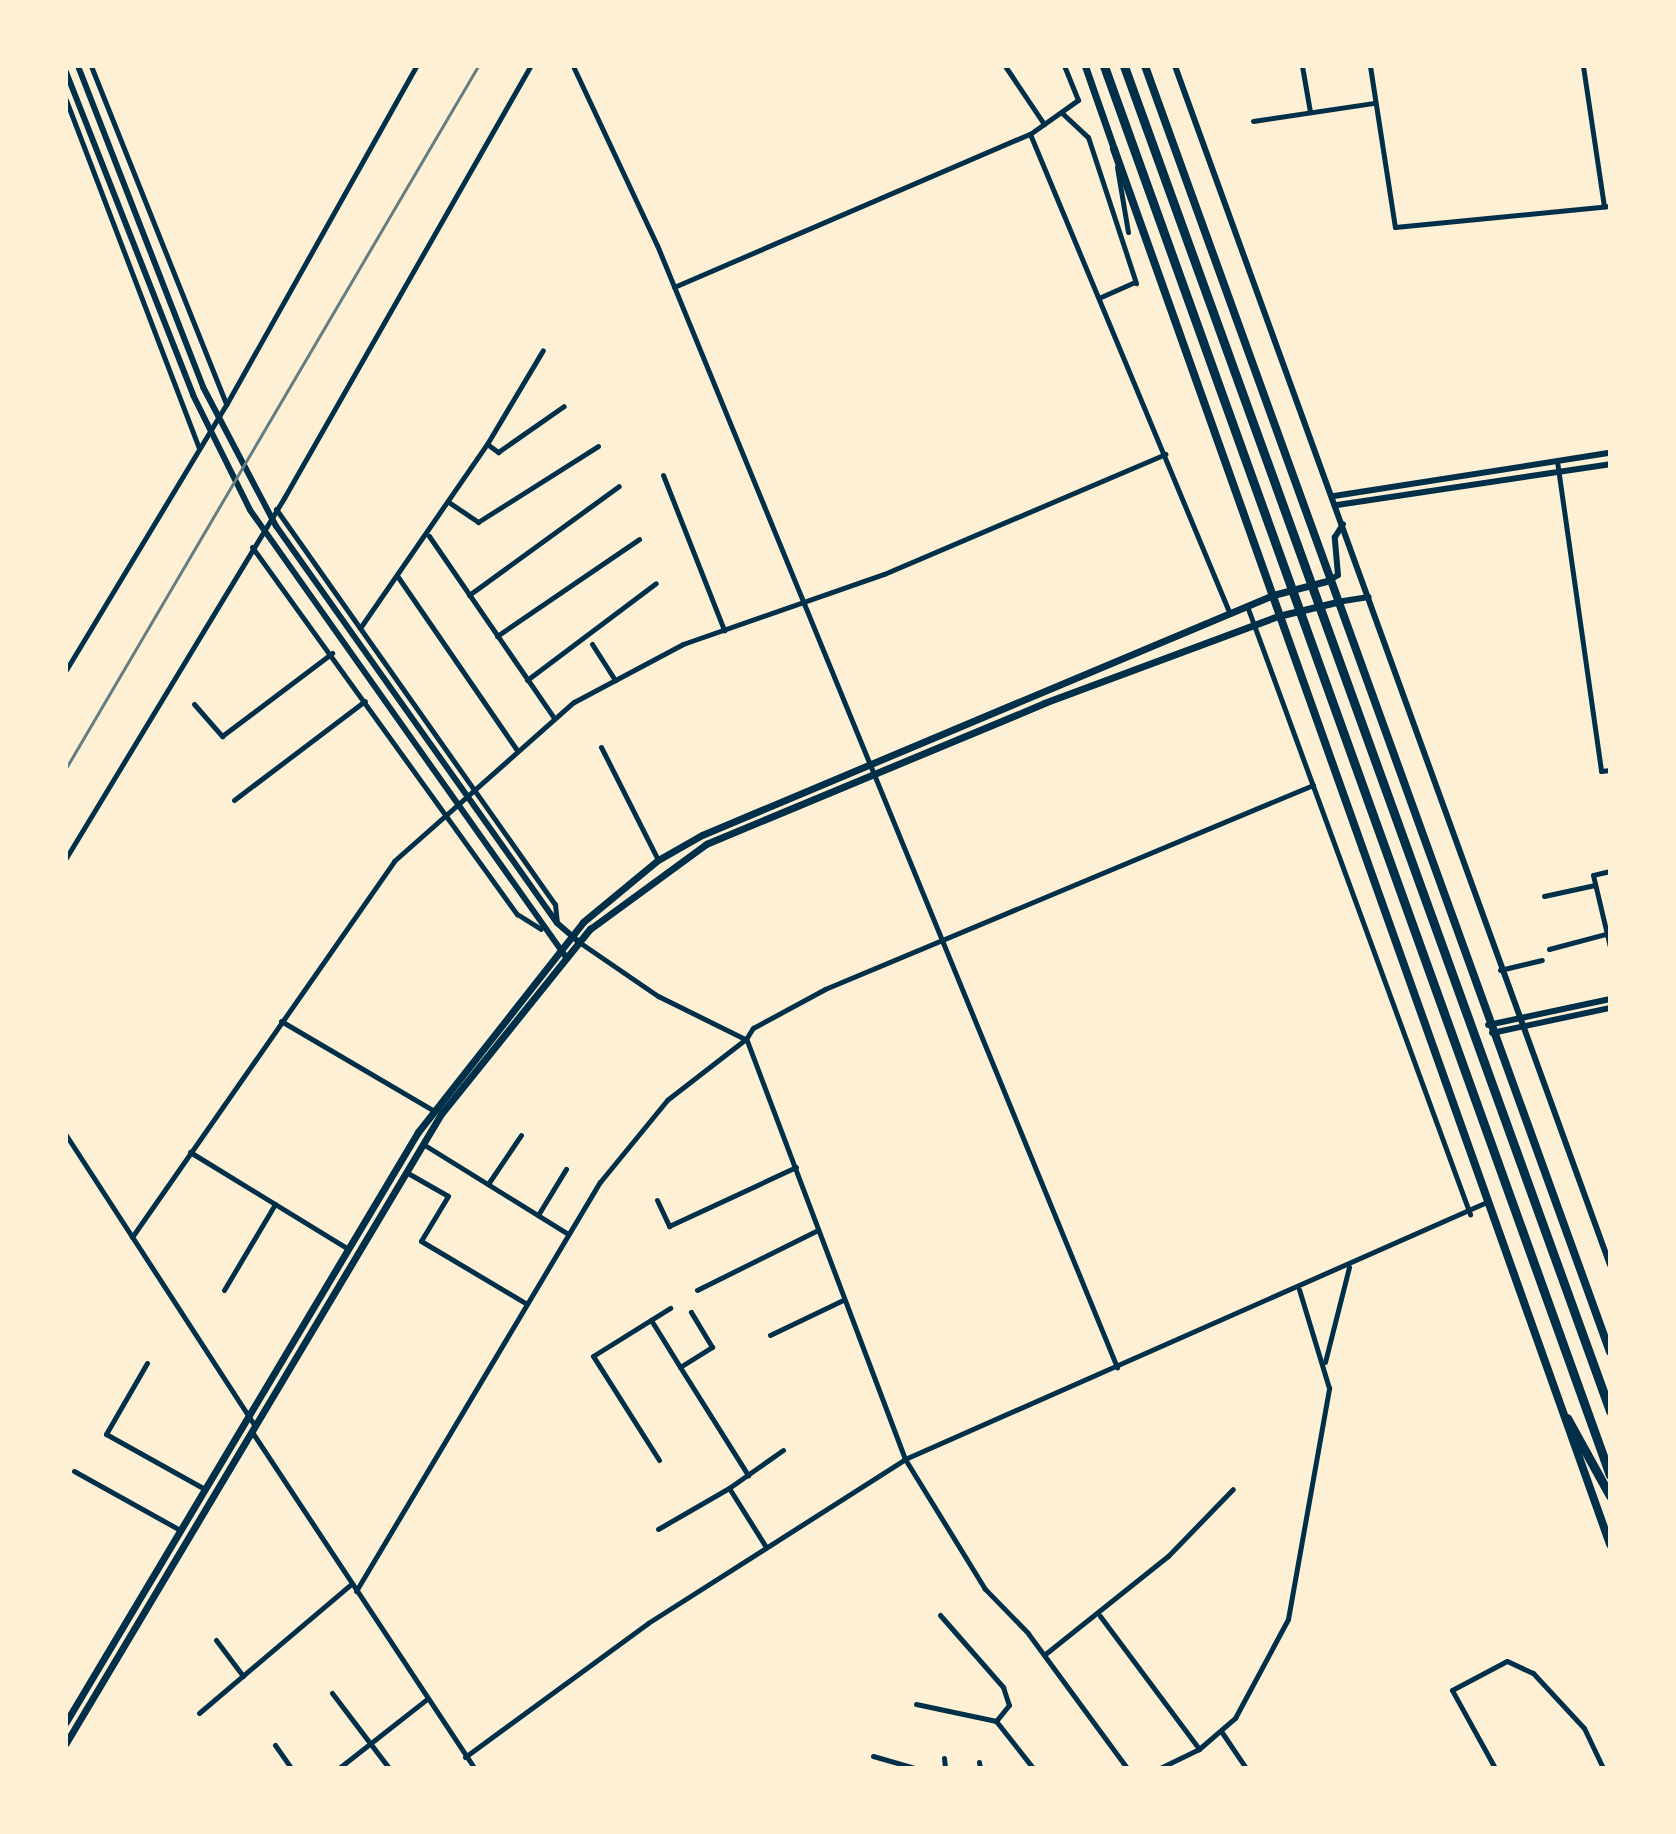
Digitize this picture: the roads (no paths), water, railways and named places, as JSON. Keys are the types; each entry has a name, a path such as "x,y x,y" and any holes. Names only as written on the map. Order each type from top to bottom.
{"highway":[{"path":"1104,66 1608,1470"},
{"path":"1124,66 1610,1411"},
{"path":"1567,1418 1610,1496"}],"main road":[{"path":"1085,66 1610,1544"},
{"path":"1145,66 1490,1029 1610,1352"},
{"path":"66,1722 433,1110 568,936 658,860 872,763 1273,595 1330,580"},
{"path":"66,1743 423,1143 579,942 668,866 876,772 1255,628 1278,616 1337,602"}],"street":[{"path":"78,66 203,387 276,526 568,936 658,996 746,1039 905,1459 985,1589 1044,1655 1127,1768"},
{"path":"91,66 226,405"},
{"path":"66,670 226,405 416,66"},
{"path":"66,858 276,509 530,66"},
{"path":"573,66 674,287 800,605 876,772 1117,1367"},
{"path":"1005,66 1044,124"},
{"path":"674,287 1030,134 1078,100 1064,66"},
{"path":"1175,66 1334,496 1500,970 1610,1265"},
{"path":"1302,66 1310,112"},
{"path":"1370,66 1373,103 1395,227 1607,206 1583,66"},
{"path":"66,72 193,395 250,510 511,879 541,929 566,957"},
{"path":"66,100 199,448"},
{"path":"1253,121 1373,103"},
{"path":"1062,113 1088,137 1136,283"},
{"path":"1030,134 1101,297 1230,614"},
{"path":"1114,149 1136,283"},
{"path":"1101,297 1136,283"},
{"path":"360,628 429,536 543,350"},
{"path":"487,444 498,452 564,406"},
{"path":"450,503 478,522 598,446"},
{"path":"1334,496 1610,453"},
{"path":"132,1237 394,861 470,787 554,718 615,680 724,630 800,605 1166,454"},
{"path":"1557,461 1601,771 1610,770"},
{"path":"1337,505 1610,464"},
{"path":"663,475 724,630"},
{"path":"469,595 619,486"},
{"path":"276,509 555,904 557,923"},
{"path":"1330,580 1338,575 1335,537 1343,524"},
{"path":"429,536 554,718"},
{"path":"497,636 639,539"},
{"path":"252,547 332,653 517,914 541,929"},
{"path":"398,577 516,749"},
{"path":"527,680 656,583"},
{"path":"1337,602 1369,597"},
{"path":"1247,606 1470,1214"},
{"path":"592,644 615,680"},
{"path":"194,704 222,736 332,653"},
{"path":"234,800 365,701"},
{"path":"601,747 658,860"},
{"path":"356,1591 568,1234 667,1100 746,1039 753,1028 825,989 1313,785"},
{"path":"1610,871 1593,875 1610,947"},
{"path":"1544,896 1595,885"},
{"path":"1549,949 1608,934"},
{"path":"1500,970 1542,960"},
{"path":"1490,1029 1517,1016 1610,999"},
{"path":"1490,1029 1610,1008"},
{"path":"281,1021 433,1110"},
{"path":"66,1135 249,1417 351,1584 474,1768"},
{"path":"488,1184 521,1135"},
{"path":"423,1143 568,1234"},
{"path":"190,1152 348,1249"},
{"path":"657,1200 669,1226 796,1167"},
{"path":"538,1215 566,1169"},
{"path":"406,1172 448,1196 421,1241 527,1304"},
{"path":"465,1757 766,1547 905,1459 1470,1214 1488,1201"},
{"path":"224,1290 275,1204"},
{"path":"697,1290 818,1230"},
{"path":"1325,1363 1349,1267"},
{"path":"1160,1768 1199,1749 1221,1731 1247,1701 1288,1619 1327,1402 1325,1363 1299,1288"},
{"path":"770,1335 843,1300"},
{"path":"659,1460 593,1356 670,1308"},
{"path":"680,1367 712,1347 691,1312"},
{"path":"651,1320 748,1475"},
{"path":"147,1363 106,1434 205,1489"},
{"path":"658,1529 729,1488 783,1450"},
{"path":"74,1471 180,1530"},
{"path":"729,1488 766,1547"},
{"path":"1044,1655 1100,1616 1233,1489"},
{"path":"199,1713 351,1584"},
{"path":"940,1615 1003,1687 1009,1705 996,1721"},
{"path":"1100,1616 1199,1749"},
{"path":"216,1640 243,1676"},
{"path":"1495,1768 1452,1690 1507,1661 1533,1673 1584,1728 1603,1768"},
{"path":"332,1693 389,1768"},
{"path":"339,1768 427,1699"},
{"path":"916,1704 996,1721 1033,1768"},
{"path":"1221,1731 1246,1768"},
{"path":"275,1745 291,1768"},
{"path":"873,1756 915,1768"},
{"path":"944,1758 945,1768"}],"railway":[{"path":"66,768 478,66"}]}
